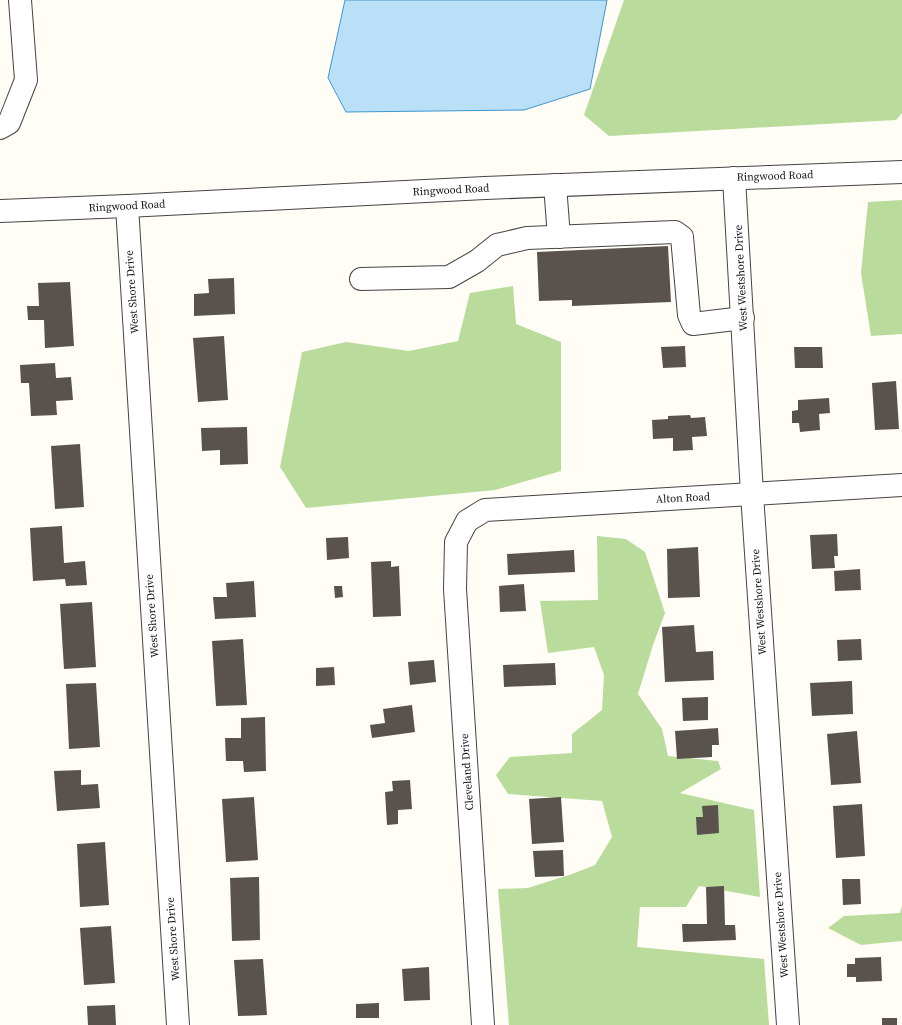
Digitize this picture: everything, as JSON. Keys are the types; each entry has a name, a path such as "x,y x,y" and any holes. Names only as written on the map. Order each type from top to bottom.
{"street":[{"path":"0,128 9,123 26,80 20,0"},
{"name":"Ringwood Road","path":"0,211 555,185 902,172"},
{"name":"West Westshore Drive","path":"734,178 752,494 788,1025"},
{"path":"555,185 559,237"},
{"name":"West Shore Drive","path":"127,206 178,1025"},
{"path":"361,279 449,277 477,261 497,245 527,238 675,232 682,237 689,315 694,324 743,318"},
{"name":"Alton Road","path":"467,521 485,510 902,485"},
{"name":"Cleveland Drive","path":"467,521 456,542 455,589 483,1025"}],"green space":[{"path":"624,0 902,0 902,113 896,120 609,136 584,115"},
{"path":"902,200 902,334 871,336 861,273 868,202"},
{"path":"513,286 516,324 561,342 561,471 495,490 306,508 280,467 302,352 346,342 409,351 458,341 470,293"},
{"path":"597,536 626,539 645,552 665,613 653,645 638,694 662,729 668,756 718,761 721,769 680,793 754,810 760,897 699,886 686,907 640,907 637,947 764,959 769,1025 509,1025 498,889 528,888 595,865 612,837 602,801 508,794 496,775 510,757 572,753 572,734 602,710 604,675 594,647 548,653 540,601 598,600"},
{"path":"902,906 902,941 861,945 828,928 844,916 900,913"}],"water":[{"path":"345,0 607,0 590,89 524,110 346,112 328,78"}],"building":[{"path":"668,246 671,302 572,306 572,300 539,301 537,252"},
{"path":"234,278 235,314 194,316 194,294 209,293 208,279"},
{"path":"70,282 74,346 45,348 44,320 28,320 27,306 39,306 38,283"},
{"path":"224,336 228,400 198,402 193,338"},
{"path":"685,346 686,367 663,368 661,347"},
{"path":"794,347 822,347 823,368 795,368"},
{"path":"55,363 56,378 71,377 73,400 56,401 57,415 31,416 29,383 21,383 20,365"},
{"path":"896,381 899,429 875,430 872,383"},
{"path":"829,398 830,413 819,414 820,430 800,432 799,423 792,423 792,411 798,410 798,400"},
{"path":"690,415 691,418 705,417 707,436 692,437 693,450 673,451 673,438 653,439 652,420 668,419 668,416"},
{"path":"247,427 248,464 220,465 220,450 202,451 201,428"},
{"path":"80,444 84,507 55,509 51,446"},
{"path":"62,526 64,563 85,561 87,585 66,586 65,579 33,581 30,528"},
{"path":"837,534 838,556 834,556 835,568 812,569 810,535"},
{"path":"348,537 349,558 327,560 326,538"},
{"path":"698,547 700,597 668,598 667,549"},
{"path":"574,550 575,572 508,575 507,554"},
{"path":"391,561 391,567 399,566 401,616 373,617 371,562"},
{"path":"860,569 861,590 835,591 834,571"},
{"path":"254,581 256,617 215,619 213,597 227,597 226,583"},
{"path":"524,584 526,611 500,612 499,586"},
{"path":"334,586 342,586 343,597 335,598"},
{"path":"92,602 96,667 64,669 60,604"},
{"path":"694,625 696,652 713,651 714,680 665,682 662,627"},
{"path":"243,639 247,705 216,706 212,641"},
{"path":"861,639 862,660 838,661 837,640"},
{"path":"434,660 436,682 410,685 408,662"},
{"path":"555,663 556,685 504,687 503,665"},
{"path":"334,667 335,685 316,686 316,668"},
{"path":"852,681 853,714 812,716 810,683"},
{"path":"96,683 100,747 69,749 66,684"},
{"path":"708,697 708,720 683,721 682,698"},
{"path":"412,705 415,732 372,738 370,725 385,723 383,709"},
{"path":"265,717 266,771 244,772 243,761 226,761 225,738 241,738 241,718"},
{"path":"718,728 719,745 712,745 712,757 677,759 675,731"},
{"path":"857,731 861,783 831,785 827,734"},
{"path":"81,770 81,785 98,784 100,808 57,811 54,771"},
{"path":"410,780 412,809 398,810 398,824 387,825 385,792 393,791 392,781"},
{"path":"254,797 258,860 226,862 222,799"},
{"path":"561,797 564,842 532,844 529,799"},
{"path":"862,804 865,856 836,858 833,806"},
{"path":"718,805 719,833 697,835 696,817 703,817 702,806"},
{"path":"105,842 109,905 80,907 77,844"},
{"path":"563,850 564,876 535,877 533,851"},
{"path":"259,877 260,940 232,941 230,878"},
{"path":"842,879 860,879 861,904 843,905"},
{"path":"724,886 725,925 735,925 736,940 683,942 682,924 707,924 706,887"},
{"path":"111,926 115,983 84,985 80,928"},
{"path":"881,957 882,981 856,982 856,977 847,977 847,964 855,964 855,958"},
{"path":"263,959 267,1015 238,1016 234,960"},
{"path":"429,967 430,1000 404,1001 402,969"},
{"path":"379,1003 379,1018 356,1018 356,1004"},
{"path":"115,1005 116,1025 88,1025 87,1006"},
{"path":"882,1018 897,1018 897,1025 882,1025"}]}
